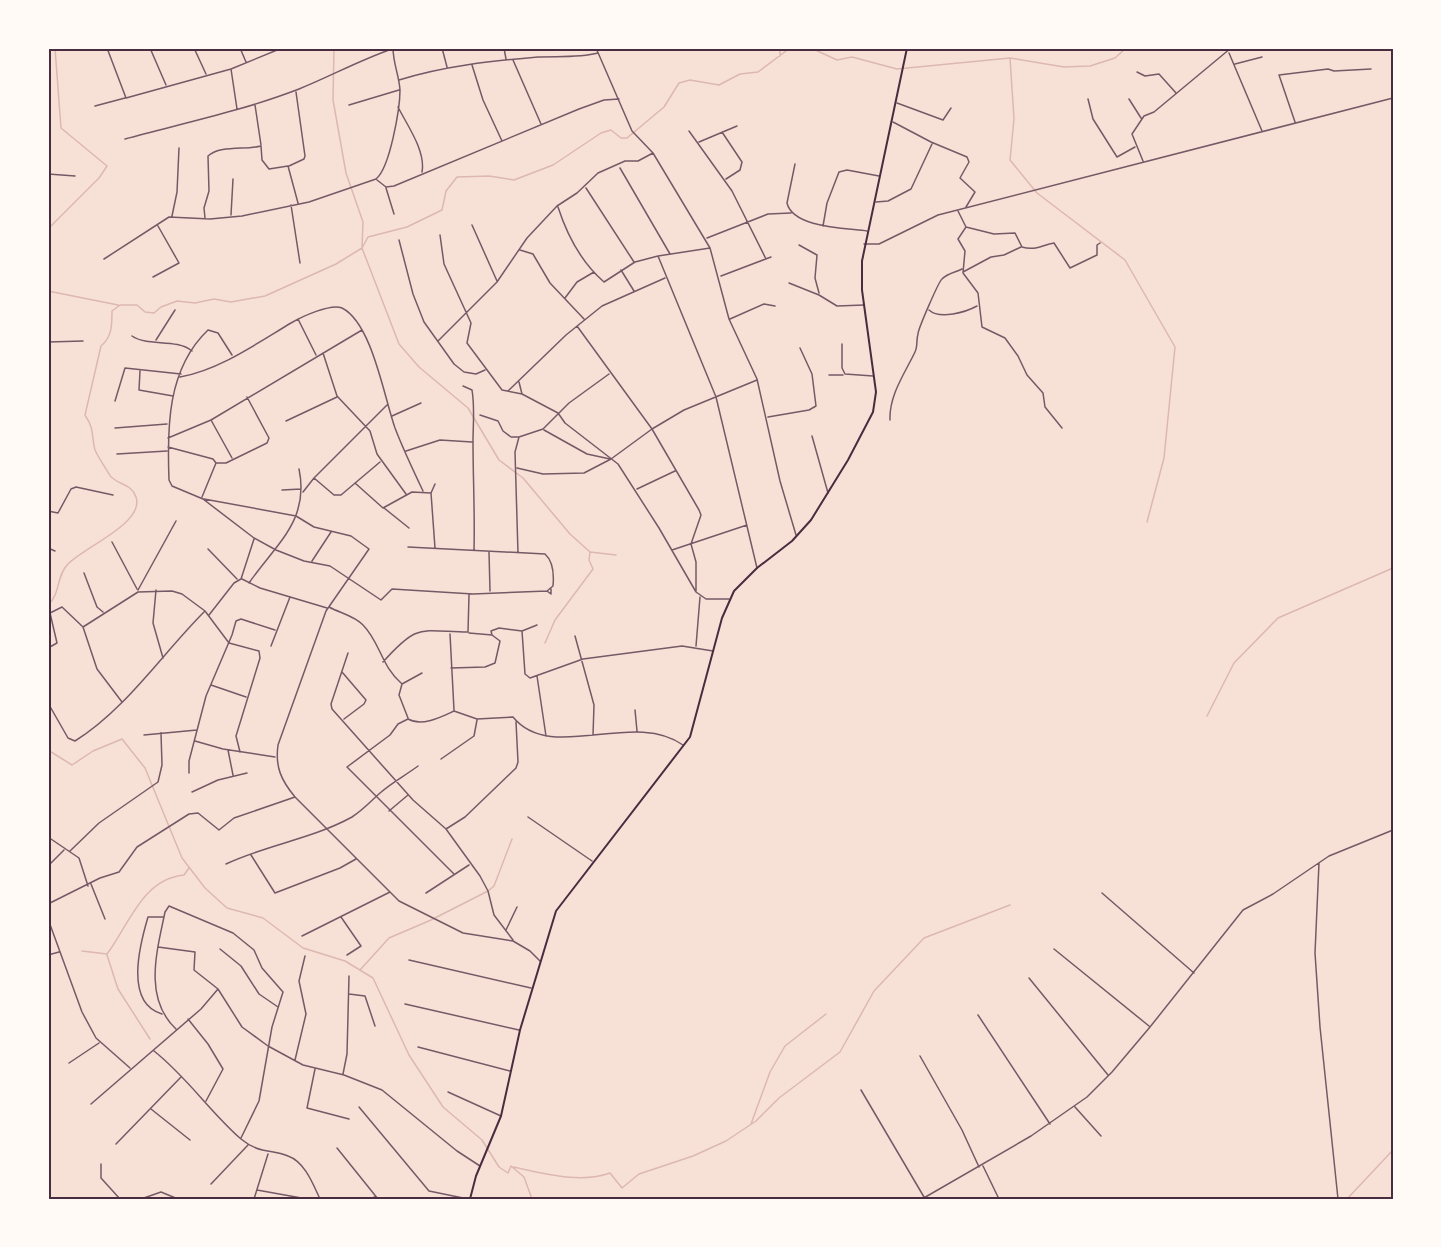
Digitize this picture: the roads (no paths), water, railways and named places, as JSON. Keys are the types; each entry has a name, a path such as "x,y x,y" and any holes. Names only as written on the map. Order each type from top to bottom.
{"main road":[{"path":"469,1199 501,1116 520,1030 556,910 684,746 697,718 713,651 730,598 739,585 757,568 797,537 828,494 873,412 876,400 874,376 861,273 864,244 893,121 907,48"}],"street":[{"path":"107,48 126,98"},
{"path":"150,48 166,86"},
{"path":"194,48 207,75"},
{"path":"240,48 246,63"},
{"path":"95,106 231,69 282,48"},
{"path":"104,259 172,217 205,219 231,216 298,203 376,179 383,171 398,106 400,90 393,48 295,90 255,104 125,139"},
{"path":"442,48 448,67"},
{"path":"504,48 506,60"},
{"path":"596,48 632,131 653,153 706,238 720,276 729,319 757,379 768,417 780,481 797,537"},
{"path":"1143,162 1132,134 1142,119 1229,52 1231,48"},
{"path":"1229,52 1262,132"},
{"path":"398,80 448,67 513,59 581,57 598,53"},
{"path":"1234,64 1263,57"},
{"path":"513,59 541,125"},
{"path":"472,65 483,100 502,141"},
{"path":"231,69 237,109"},
{"path":"1296,123 1280,75 1328,69 1334,71 1371,69"},
{"path":"1137,72 1145,76 1159,74 1176,94"},
{"path":"255,104 262,160 269,169 288,166 304,159 305,156 295,90"},
{"path":"349,105 400,90"},
{"path":"864,244 879,244 928,218 1393,98"},
{"path":"386,187 394,186 422,172 441,168 604,100 620,99"},
{"path":"1088,99 1093,119 1117,157 1136,146"},
{"path":"1129,99 1142,119"},
{"path":"896,102 943,120 951,108"},
{"path":"398,106 414,138 423,166 422,172"},
{"path":"893,121 932,143 968,159 960,178 975,192 966,208"},
{"path":"698,142 736,126"},
{"path":"689,131 734,195 766,259"},
{"path":"722,132 741,158 742,165 740,170 724,180"},
{"path":"873,202 888,201 911,189 932,143"},
{"path":"205,219 210,154 261,146"},
{"path":"172,217 177,192 179,148"},
{"path":"438,341 497,282 519,250 557,206 586,186 598,174 619,166 625,161 638,161 653,153"},
{"path":"793,213 787,203 795,164"},
{"path":"288,166 298,203"},
{"path":"619,166 670,255"},
{"path":"823,226 827,203 839,172 847,170 880,176"},
{"path":"48,174 75,176"},
{"path":"231,216 233,179"},
{"path":"376,179 386,187 394,214"},
{"path":"586,186 635,262"},
{"path":"291,204 300,264"},
{"path":"557,206 567,234 594,272 604,282 635,262 710,248"},
{"path":"958,210 970,230 989,234 1015,233 1022,247"},
{"path":"706,238 768,214 793,213 823,226 867,231"},
{"path":"153,277 180,263 158,225"},
{"path":"471,225 497,282"},
{"path":"966,226 958,238 965,251 963,273 978,293 982,327 1005,338 1018,356 1027,375 1043,393 1045,408 1062,428"},
{"path":"441,235 444,264 467,313 471,328 467,343 486,369 506,392 522,394 558,413 565,423 618,464 700,597 715,601 730,598"},
{"path":"399,240 420,315 458,369 476,374 486,369"},
{"path":"963,273 991,257 1004,255 1022,247 1038,249 1054,243 1070,268 1097,255 1096,249 1100,243"},
{"path":"799,245 817,255 815,278 819,295"},
{"path":"519,250 533,254 550,283 585,320"},
{"path":"658,256 716,397 757,568"},
{"path":"720,276 771,257"},
{"path":"890,420 898,386 909,370 910,360 917,350 918,334 940,281 963,268"},
{"path":"621,270 633,291"},
{"path":"564,298 577,282 594,272"},
{"path":"506,392 578,326 608,303 666,278"},
{"path":"789,283 819,295 837,306 864,305"},
{"path":"729,319 764,304 775,306"},
{"path":"929,310 934,314 946,315 968,311 978,305"},
{"path":"115,401 123,370 127,367 180,375 210,370 232,355 308,314 339,307 355,318 363,330 392,417 423,491"},
{"path":"156,341 175,310"},
{"path":"298,319 317,356"},
{"path":"578,326 610,374 652,429 701,515 691,544 696,562 696,592"},
{"path":"232,355 218,333 210,329 205,331 180,375 167,424 170,484 202,498 254,538 276,550 312,562 326,564 381,600 392,589 469,594 547,591 551,594 553,572 545,554 408,547"},
{"path":"168,438 211,420 247,396 363,330"},
{"path":"132,336 137,340 156,341 188,348 192,351"},
{"path":"48,342 83,341"},
{"path":"842,344 842,368 847,375"},
{"path":"768,417 809,410 816,406 812,374 800,348"},
{"path":"323,353 338,396 370,431 381,461 406,494"},
{"path":"140,370 139,390 173,396"},
{"path":"480,415 498,421 503,431 511,437 519,437 543,429 558,413 610,374"},
{"path":"829,375 874,376"},
{"path":"517,468 543,474 584,473 611,459 652,429 684,410 757,379"},
{"path":"519,381 522,394"},
{"path":"463,386 473,392 475,415 473,442 476,496 474,551"},
{"path":"168,447 213,459 216,463 226,463 269,441 247,396"},
{"path":"286,421 338,396"},
{"path":"392,417 421,403"},
{"path":"249,583 276,550 296,516 303,493 314,478 388,404"},
{"path":"211,420 232,459"},
{"path":"115,428 167,424"},
{"path":"543,429 587,454 611,459"},
{"path":"813,436 828,494"},
{"path":"518,553 515,452 519,437"},
{"path":"405,451 440,440 473,442"},
{"path":"117,454 168,451"},
{"path":"314,478 337,496 381,461"},
{"path":"202,498 216,463"},
{"path":"299,469 303,493"},
{"path":"636,490 675,471"},
{"path":"355,483 409,528"},
{"path":"435,484 430,493 435,549"},
{"path":"48,511 58,513 71,489 76,487 113,495"},
{"path":"282,490 302,489"},
{"path":"383,508 406,494 423,491 430,493"},
{"path":"202,498 212,498 296,516 331,532 351,536 369,549 328,607 285,724 276,757 282,781 295,797 390,892 411,908 463,933 513,941 530,951 540,961"},
{"path":"138,591 176,521"},
{"path":"672,550 747,525"},
{"path":"312,562 331,532"},
{"path":"241,579 254,538"},
{"path":"112,542 138,591"},
{"path":"48,548 55,551"},
{"path":"208,549 237,579 328,607 362,623 383,662 402,684"},
{"path":"489,552 490,592"},
{"path":"84,573 97,607 103,613"},
{"path":"209,616 237,579"},
{"path":"156,590 153,623 164,658"},
{"path":"83,627 138,591 156,590 182,594 205,611 229,643 261,654 236,736 240,752"},
{"path":"468,632 469,594"},
{"path":"271,646 275,630 290,596"},
{"path":"696,647 700,597"},
{"path":"48,648 57,643 50,615 62,607 83,627 97,669 122,702"},
{"path":"48,703 71,742 94,729 164,658 205,611"},
{"path":"189,773 189,761 210,684 238,619 275,630"},
{"path":"492,635 491,631 499,628 522,631 537,625"},
{"path":"522,631 526,677 537,676 580,660 670,646 696,647 713,651"},
{"path":"383,662 399,644 416,632 468,632 492,635 501,642 495,663 485,667 451,668"},
{"path":"450,632 454,711"},
{"path":"575,636 594,705 593,735"},
{"path":"348,653 331,707 408,795 446,829 488,891 494,915 513,941"},
{"path":"341,671 366,700 343,720"},
{"path":"422,673 402,684 399,695 408,719 412,722 432,720 454,711 477,719 513,717 526,731 546,737 637,732 671,737 684,746"},
{"path":"537,676 546,721 546,737"},
{"path":"210,684 248,698"},
{"path":"634,710 637,732"},
{"path":"408,719 398,724 390,735 368,749 348,767 375,798 454,874"},
{"path":"441,759 474,736 477,719"},
{"path":"446,829 465,817 516,768 518,762 516,721"},
{"path":"144,735 198,730"},
{"path":"70,851 99,823 158,782 162,765 161,733"},
{"path":"195,741 228,750 276,757"},
{"path":"228,750 234,776"},
{"path":"226,864 251,854 285,845 352,817 418,766"},
{"path":"192,792 247,773"},
{"path":"389,811 408,795"},
{"path":"48,904 119,872 137,847 189,814 195,813 204,817 218,831 234,818 295,797"},
{"path":"528,818 593,862"},
{"path":"861,1090 923,1198 982,1166 1050,1124 1074,1107 1109,1076 1194,973 1243,909 1273,894 1318,862 1393,830"},
{"path":"48,837 79,858 88,886"},
{"path":"48,866 65,849"},
{"path":"251,854 275,893 340,868 357,858"},
{"path":"1318,862 1315,953 1338,1199"},
{"path":"426,893 470,864"},
{"path":"91,884 105,919"},
{"path":"302,936 390,892"},
{"path":"1102,893 1194,973"},
{"path":"162,1014 154,965 164,918 168,907 171,906 233,933 254,950 262,968 281,988 283,992 268,1046 260,1101 241,1138"},
{"path":"506,930 517,907"},
{"path":"340,916 361,946 347,955"},
{"path":"164,918 148,917 137,975 141,993 152,1011 162,1014 176,1029"},
{"path":"48,919 82,1012 100,1042 130,1068"},
{"path":"158,946 194,951 194,970 219,989 243,1027 268,1046 295,1061 382,1090 457,1151 480,1166"},
{"path":"1054,949 1150,1027"},
{"path":"220,950 241,966 259,994 278,1007"},
{"path":"48,955 59,952"},
{"path":"295,1061 306,1014 299,981 305,957"},
{"path":"409,960 532,988"},
{"path":"342,1075 347,1054 349,976"},
{"path":"1029,978 1109,1076"},
{"path":"90,1104 130,1068 154,1051 207,1003 219,989"},
{"path":"348,994 365,996 375,1026"},
{"path":"405,1004 520,1030"},
{"path":"978,1015 1050,1124"},
{"path":"188,1019 208,1044 223,1070 205,1101"},
{"path":"69,1063 100,1042"},
{"path":"418,1047 511,1071"},
{"path":"154,1051 182,1076 241,1138 268,1153 290,1156 299,1164 320,1199"},
{"path":"920,1056 962,1130 979,1167"},
{"path":"315,1068 307,1108 349,1119"},
{"path":"116,1144 182,1076"},
{"path":"448,1092 501,1116"},
{"path":"359,1107 429,1191 469,1199"},
{"path":"1074,1107 1101,1136"},
{"path":"150,1109 190,1140"},
{"path":"211,1184 249,1144"},
{"path":"337,1148 377,1198"},
{"path":"254,1199 268,1153"},
{"path":"100,1164 101,1178 120,1199"},
{"path":"982,1166 999,1199"},
{"path":"257,1190 307,1199"},
{"path":"141,1199 161,1192 178,1199"},
{"path":"369,1199 377,1198"}],"waterway":[{"path":"48,229 99,178 107,166 61,128 55,48"},
{"path":"334,48 333,100 346,173 363,222 362,248 399,344 419,367 468,408 499,460 523,478 570,534 590,552 616,555"},
{"path":"780,48 780,56"},
{"path":"48,605 55,595 68,564 123,525 136,507 134,492 112,478 98,456 92,429 85,415 101,346 111,330 112,311 120,305 137,305 145,312 154,313 161,307 177,301 195,303 214,299 231,302 265,296 336,264 362,248 368,237 407,227 442,210 446,191 457,177 489,176 514,180 553,165 601,133 611,130 621,138 627,138 664,107 679,83 690,80 719,85 740,74 758,72 790,48"},
{"path":"811,48 837,60 852,57 897,69 1010,58 1064,67 1090,66 1115,58 1126,48"},
{"path":"1389,48 1393,53"},
{"path":"1010,58 1014,119 1010,160 1037,193 1125,260 1175,347 1164,458 1147,522"},
{"path":"48,291 118,305"},
{"path":"545,643 555,620 593,569 589,560 590,552"},
{"path":"1207,716 1234,663 1278,618 1393,568"},
{"path":"48,750 72,765 93,751 122,739 145,768 182,858 205,888 227,908 263,918 303,948 345,961 373,978 409,1055 443,1107 482,1140 499,1167 508,1173 511,1166 524,1177 532,1199"},
{"path":"360,970 389,938 431,920 494,886 512,839"},
{"path":"82,951 107,954 147,894 170,878 184,875 189,868"},
{"path":"513,1167 574,1178 610,1173 622,1188 639,1174 693,1156 726,1141 756,1121 779,1098 840,1052 874,991 924,938 1010,905"},
{"path":"107,955 118,989 150,1039"},
{"path":"751,1124 770,1072 785,1046 826,1014"},
{"path":"1347,1199 1393,1150"}]}
